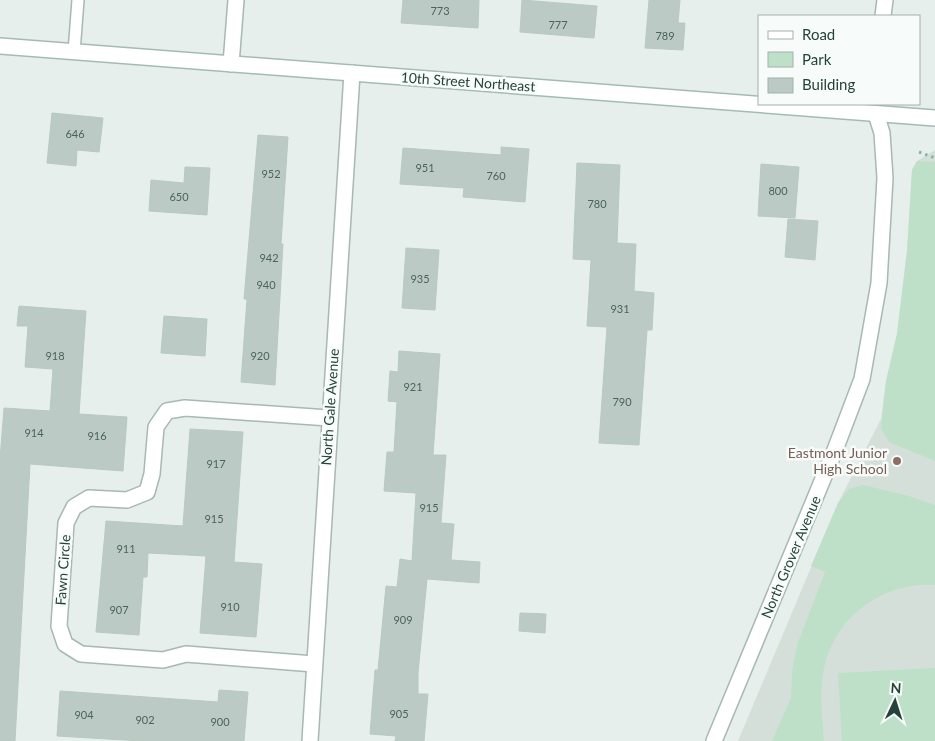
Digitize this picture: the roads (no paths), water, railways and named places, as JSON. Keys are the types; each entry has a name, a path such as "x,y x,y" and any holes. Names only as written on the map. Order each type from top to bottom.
{"street":[{"path":"231,64 236,0"},
{"path":"883,15 885,0"},
{"name":"10th Street Northeast","path":"0,46 352,73 758,101"},
{"name":"North Gale Avenue","path":"310,741 352,73"},
{"name":"10th Street Northeast","path":"819,105 877,109 935,118"},
{"name":"North Grover Avenue","path":"714,741 835,450 862,379 872,332 881,254 884,170 882,133 877,109"},
{"name":"Fawn Circle","path":"314,664 186,654 162,660 81,654 65,644 59,626 66,523 74,507 89,498 127,500 147,492 152,474 156,427 167,411 185,408 329,418"}],"lane":[{"path":"74,52 78,0"}],"place":[{"name":"Eastmont Junior High School","path":"897,461"}]}
